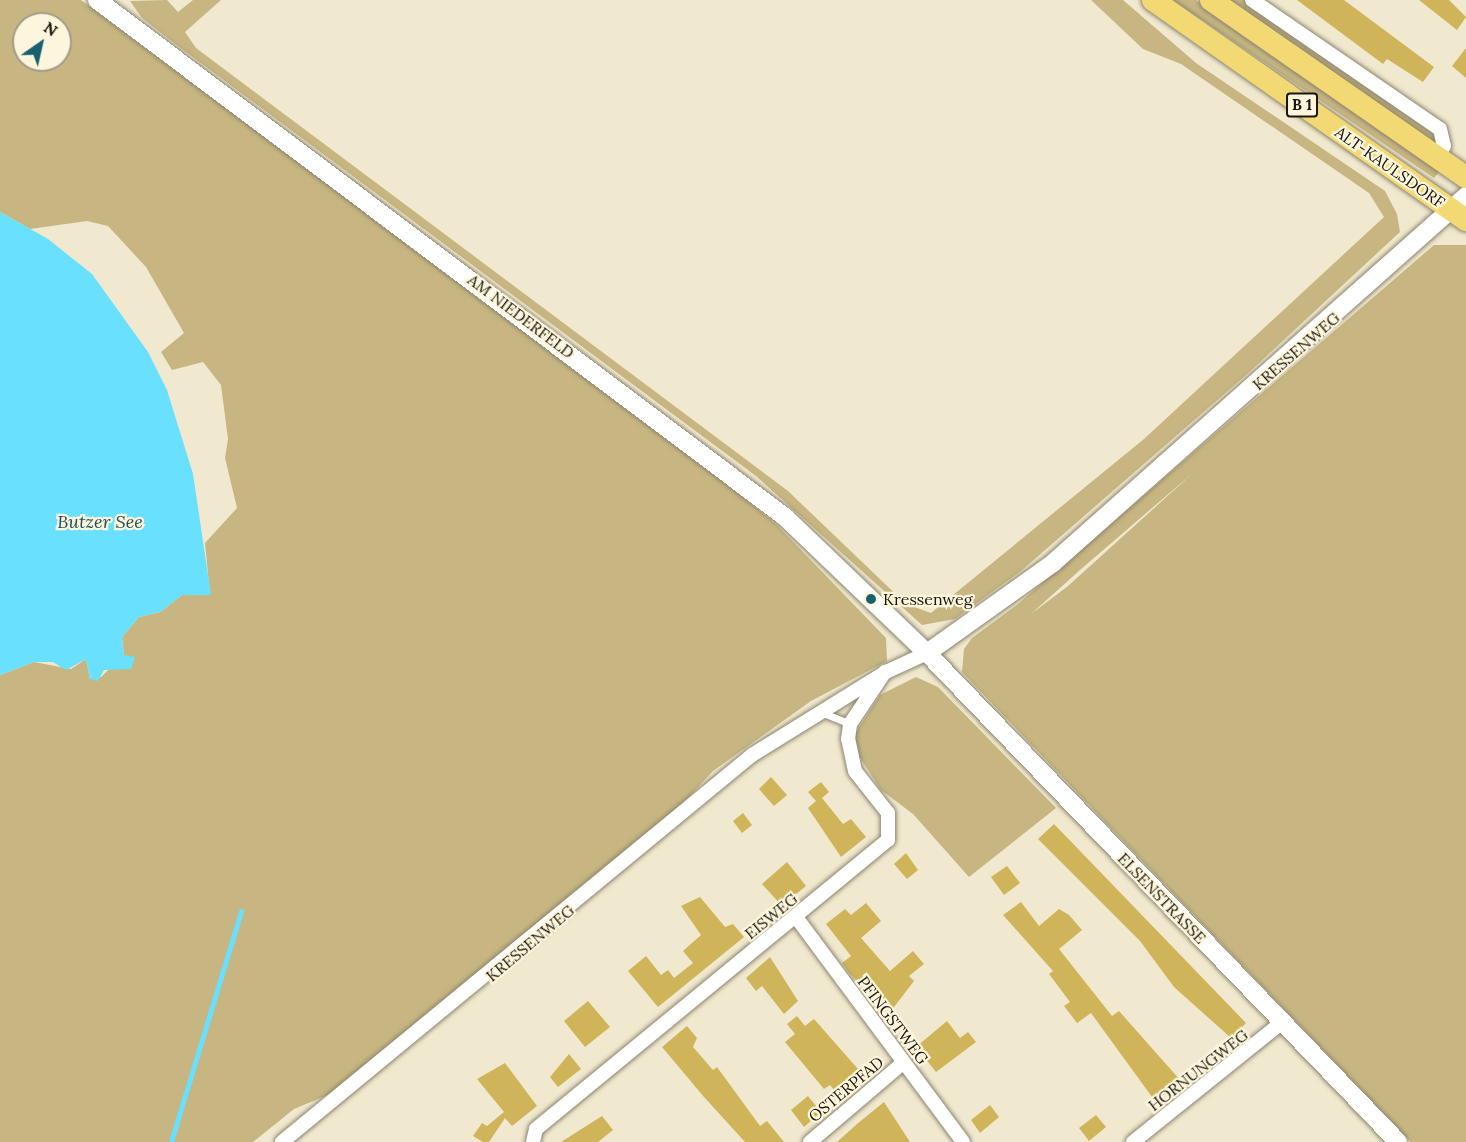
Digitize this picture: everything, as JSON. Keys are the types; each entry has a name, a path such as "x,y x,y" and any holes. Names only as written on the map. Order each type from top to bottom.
{"main road":[{"name":"ALT-KAULSDORF","path":"1153,0 1461,209"},
{"name":"B 1","path":"1211,0 1466,177"}],"street":[{"path":"1252,0 1440,129 1444,146 1437,157"},
{"name":"AM NIEDERFELD","path":"105,2 738,478 927,653"},
{"name":"KRESSENWEG","path":"282,1142 752,754 818,711 886,672 927,653 1053,563 1461,209"},
{"name":"ELSENSTRASSE","path":"927,653 1398,1142"},
{"path":"850,724 886,672"},
{"name":"EISWEG","path":"533,1142 536,1129 888,840 888,813 849,754 850,724"},
{"name":"PFINGSTWEG","path":"796,917 963,1142"},
{"name":"HORNUNGWEG","path":"1133,1142 1282,1022"},
{"name":"OSTERPFAD","path":"810,1142 904,1062"}],"lane":[{"path":"818,711 850,724"}],"shaded area":[{"path":"0,0 81,0 689,454 776,524 886,638 887,661 811,701 713,771 670,817 335,1092 294,1109 253,1142 0,1142 0,675 34,662 71,669 86,659 90,679 101,677 124,655 122,637 139,617 160,612 182,595 210,595 205,543 237,508 225,458 228,439 221,385 203,362 172,370 161,352 184,333 146,267 108,226 87,221 30,229 0,212"},
{"path":"167,0 178,12 193,0 221,0 185,32 196,48 788,491 906,604 931,613 1144,439 1384,217 1369,193 1181,64 1143,49 1091,0 1123,0 1196,63 1385,191 1397,214 1400,232 1246,375 1021,571 955,619 922,625 756,476 174,43 142,18 130,1"},
{"path":"1173,0 1196,0 1441,170 1434,178"},
{"path":"1229,0 1244,0 1434,131 1439,141 1434,144"},
{"path":"1434,245 1466,245 1466,1142 1411,1142 962,672 964,649 972,638 1018,604","holes":["1194,472 1068,586 1031,614"]},
{"path":"916,677 938,687 1056,808 969,877 913,814 881,790 855,750 856,732 880,695"}],"water":[{"name":"Butzer See","path":"0,212 48,239 92,274 148,352 167,390 193,474 211,595 182,595 160,612 139,617 122,637 124,655 135,657 131,669 104,670 98,681 90,679 86,659 66,670 53,662 34,662 0,675"}],"building":[{"path":"1297,0 1344,0 1434,67 1423,82 1387,59 1383,64"},
{"path":"1419,0 1449,0 1466,17 1457,30"},
{"path":"1466,48 1466,78 1452,66"},
{"path":"771,777 787,795 774,806 759,789"},
{"path":"821,782 829,792 822,798 843,824 851,819 866,837 841,857 808,808 816,801 808,792"},
{"path":"743,813 752,825 742,833 733,821"},
{"path":"1054,824 1246,1023 1231,1038 1174,987 1140,941 1038,839"},
{"path":"906,853 918,870 907,879 894,864"},
{"path":"787,862 806,886 782,906 762,884"},
{"path":"1007,866 1020,883 1004,895 991,877"},
{"path":"700,897 725,927 733,924 744,937 658,1007 628,971 646,956 661,975 668,970 674,978 693,963 683,951 701,935 681,906"},
{"path":"1021,902 1039,926 1059,909 1069,915 1082,930 1059,949 1112,1016 1119,1011 1181,1081 1155,1101 1091,1013 1077,1023 1064,1006 1070,1002 1049,974 1053,971 1003,915"},
{"path":"866,903 881,921 861,938 890,971 913,951 924,964 909,976 914,981 891,1011 866,980 861,985 849,973 842,963 851,956 826,924 845,909 851,915"},
{"path":"770,957 798,1001 784,1014 762,986 756,991 746,978"},
{"path":"588,1001 610,1027 585,1047 564,1021"},
{"path":"797,1016 805,1026 814,1019 865,1077 840,1097 830,1085 824,1089 785,1042 795,1034 787,1024"},
{"path":"947,1021 960,1038 968,1032 976,1042 936,1072 916,1047"},
{"path":"687,1026 697,1038 693,1047 713,1070 717,1067 760,1126 767,1121 784,1142 745,1142 662,1047"},
{"path":"569,1054 581,1069 558,1087 550,1077"},
{"path":"505,1063 537,1106 512,1126 505,1118 489,1142 483,1142 473,1136 482,1123 487,1126 504,1112 477,1079"},
{"path":"808,1096 821,1112 804,1127 791,1110"},
{"path":"884,1102 910,1142 837,1142 857,1124"},
{"path":"990,1105 999,1117 980,1133 971,1120"},
{"path":"1096,1115 1106,1127 1089,1141 1079,1128"},
{"path":"602,1116 613,1130 598,1142 561,1142"}],"waterway":[{"path":"171,1142 241,911"}],"place":[{"name":"Kressenweg","path":"871,599"}]}
